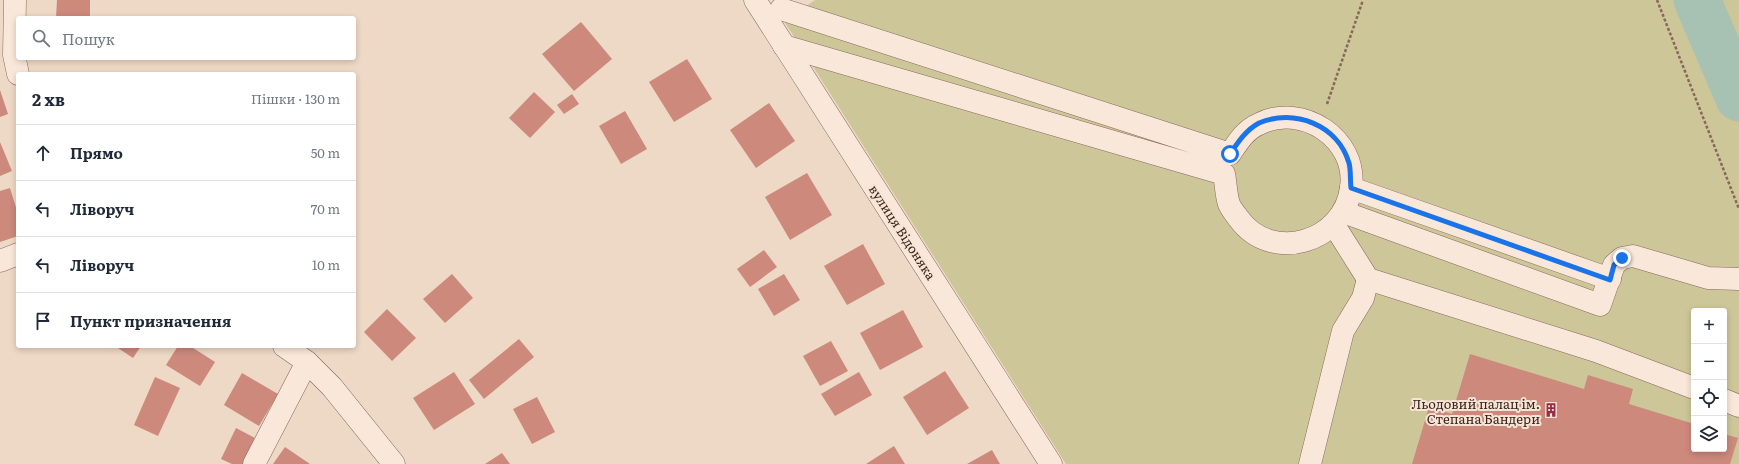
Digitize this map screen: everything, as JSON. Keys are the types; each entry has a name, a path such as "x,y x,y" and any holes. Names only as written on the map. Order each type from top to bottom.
{"street":[{"path":"15,0 14,55 18,72"},
{"name":"вулиця Відоняка","path":"755,0 780,9 784,46 1051,464"},
{"path":"780,9 1230,154 1241,136 1258,124 1278,117 1300,118 1319,125 1338,141 1349,163 1351,188 1339,218 1308,241 1276,243 1248,230 1229,205 1224,174 784,46"},
{"path":"1351,188 1610,280"},
{"path":"1310,464 1343,331 1363,298 1368,279 1339,218"},
{"path":"1339,218 1600,305 1614,265 1622,258 1633,256 1708,278 1739,279"},
{"path":"0,260 16,255"},
{"path":"1368,279 1596,351 1691,387"},
{"path":"287,348 307,362 332,387 394,464"},
{"path":"254,464 307,362"},
{"path":"1727,401 1739,406"}],"path":[{"path":"1319,125 1363,0"},
{"path":"1657,0 1739,209"}],"shaded area":[{"path":"815,0 1739,0 1739,464 1066,464 784,21"}],"building":[{"path":"57,0 90,0 90,16 56,16"},
{"path":"581,22 612,59 574,91 542,54"},
{"path":"687,59 712,99 674,122 649,82"},
{"path":"0,90 8,114 0,117"},
{"path":"534,92 555,112 530,138 509,118"},
{"path":"572,94 579,104 564,114 557,105"},
{"path":"769,103 795,141 756,168 730,130"},
{"path":"625,111 647,149 621,164 599,126"},
{"path":"0,142 12,171 0,176"},
{"path":"807,173 832,215 790,240 765,197"},
{"path":"10,188 16,208 16,237 0,242 0,191"},
{"path":"863,244 885,284 847,305 824,266"},
{"path":"764,250 777,267 750,287 737,269"},
{"path":"452,274 473,298 445,323 423,299"},
{"path":"784,274 800,300 774,316 758,289"},
{"path":"387,309 416,338 392,361 364,332"},
{"path":"903,310 923,347 880,370 860,333"},
{"path":"519,339 534,357 484,399 469,380"},
{"path":"831,341 848,371 820,386 803,356"},
{"path":"118,348 140,348 133,358"},
{"path":"177,348 193,348 215,362 200,386 166,365"},
{"name":"Льодовий палац ім. Степана Бандери","path":"1470,354 1584,389 1588,375 1633,389 1629,404 1691,423 1691,452 1727,452 1727,435 1738,438 1730,464 1412,464 1429,407 1452,414"},
{"path":"945,371 969,408 927,435 903,397"},
{"path":"454,372 475,404 434,430 413,398"},
{"path":"859,372 872,395 835,416 821,394"},
{"path":"242,373 278,394 259,426 224,405"},
{"path":"155,377 180,388 158,436 134,425"},
{"path":"537,397 555,432 532,444 513,409"},
{"path":"236,428 255,438 243,464 232,464 221,459"},
{"path":"894,446 905,464 866,464"},
{"path":"285,447 310,464 273,464"},
{"path":"992,450 1000,464 967,464"},
{"path":"502,453 510,464 485,464"}],"waterway":[{"path":"1697,0 1739,98"}],"place":[{"name":"Льодовий палац ім. Степана Бандери","path":"1551,410"}],"route":[{"path":"1230,154 1241,136 1258,124 1278,117 1300,118 1319,125 1338,141 1349,163 1351,188 1610,280 1614,265 1622,258"}]}
